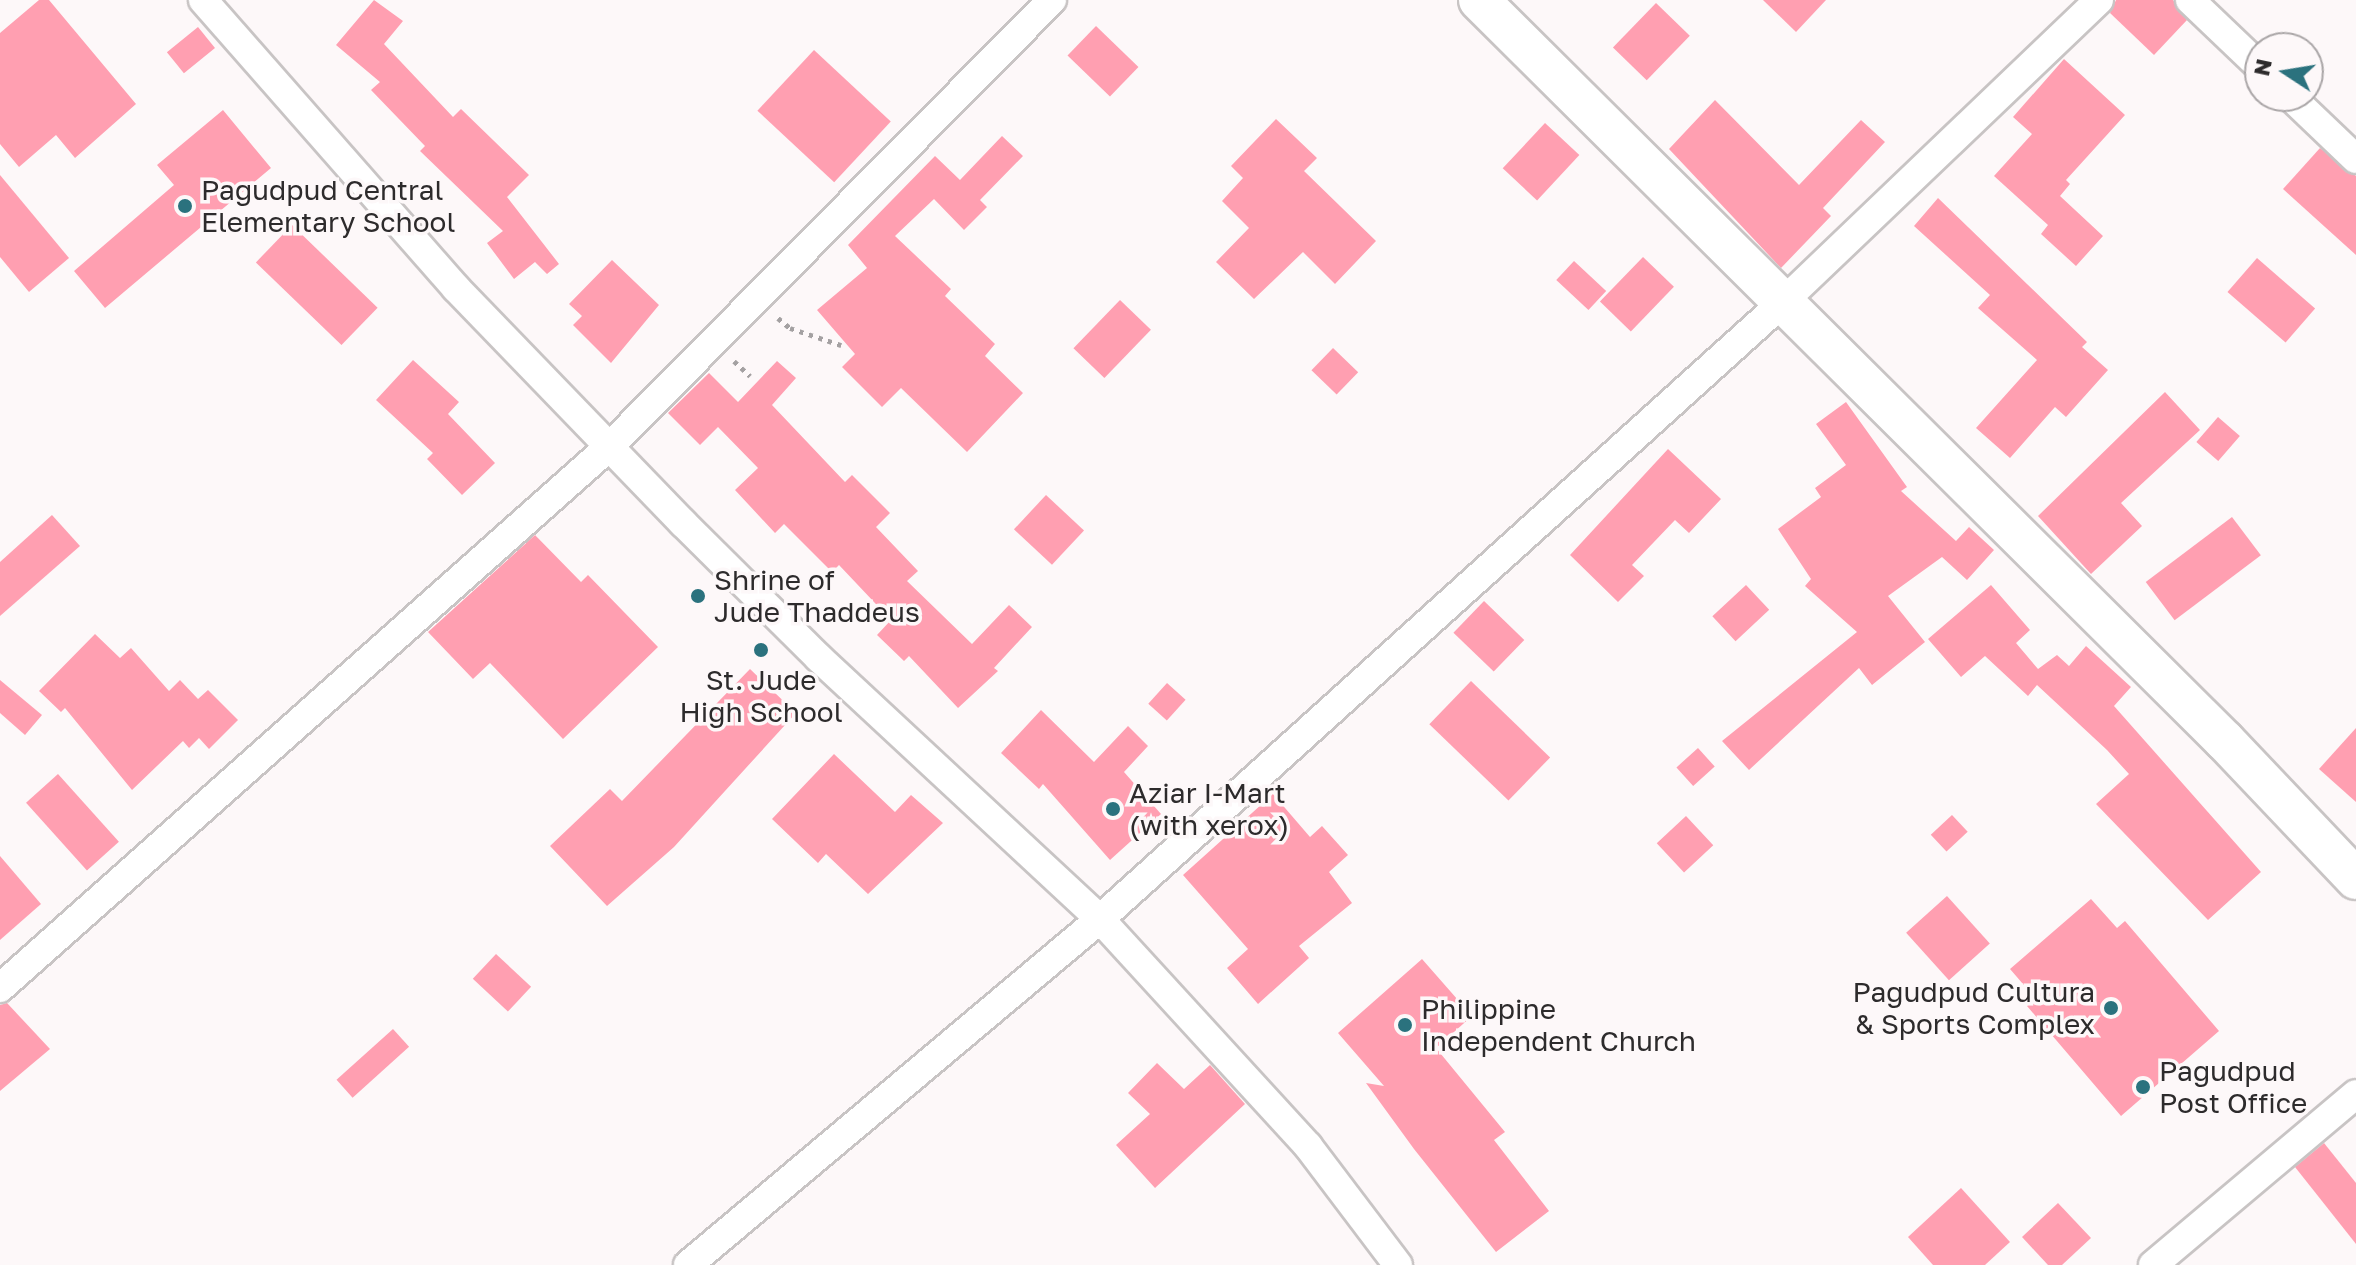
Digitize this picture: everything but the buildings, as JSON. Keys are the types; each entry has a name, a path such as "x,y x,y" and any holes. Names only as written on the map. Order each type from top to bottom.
{"main road":[{"path":"1479,0 2225,741 2356,879"}],"street":[{"path":"203,0 456,288 819,658 1100,919 1308,1146 1398,1265"},
{"path":"0,988 612,444 1052,0"},
{"path":"688,1265 1100,919 1783,302 2099,0"},
{"path":"2190,0 2244,52"},
{"path":"2307,112 2356,159"},
{"path":"2153,1265 2356,1094"}],"path":[{"path":"756,300 790,328 841,345"}],"place":[{"name":"Pagudpud Central Elementary School","path":"185,206"},
{"name":"Shrine of Jude Thaddeus","path":"698,596"},
{"name":"St. Jude High School","path":"761,650"},
{"name":"Aziar I-Mart (with xerox)","path":"1113,809"},
{"name":"Pagudpud Cultura & Sports Complex","path":"2111,1008"},
{"name":"Philippine Independent Church","path":"1405,1025"},
{"name":"Pagudpud Post Office","path":"2143,1087"}]}
